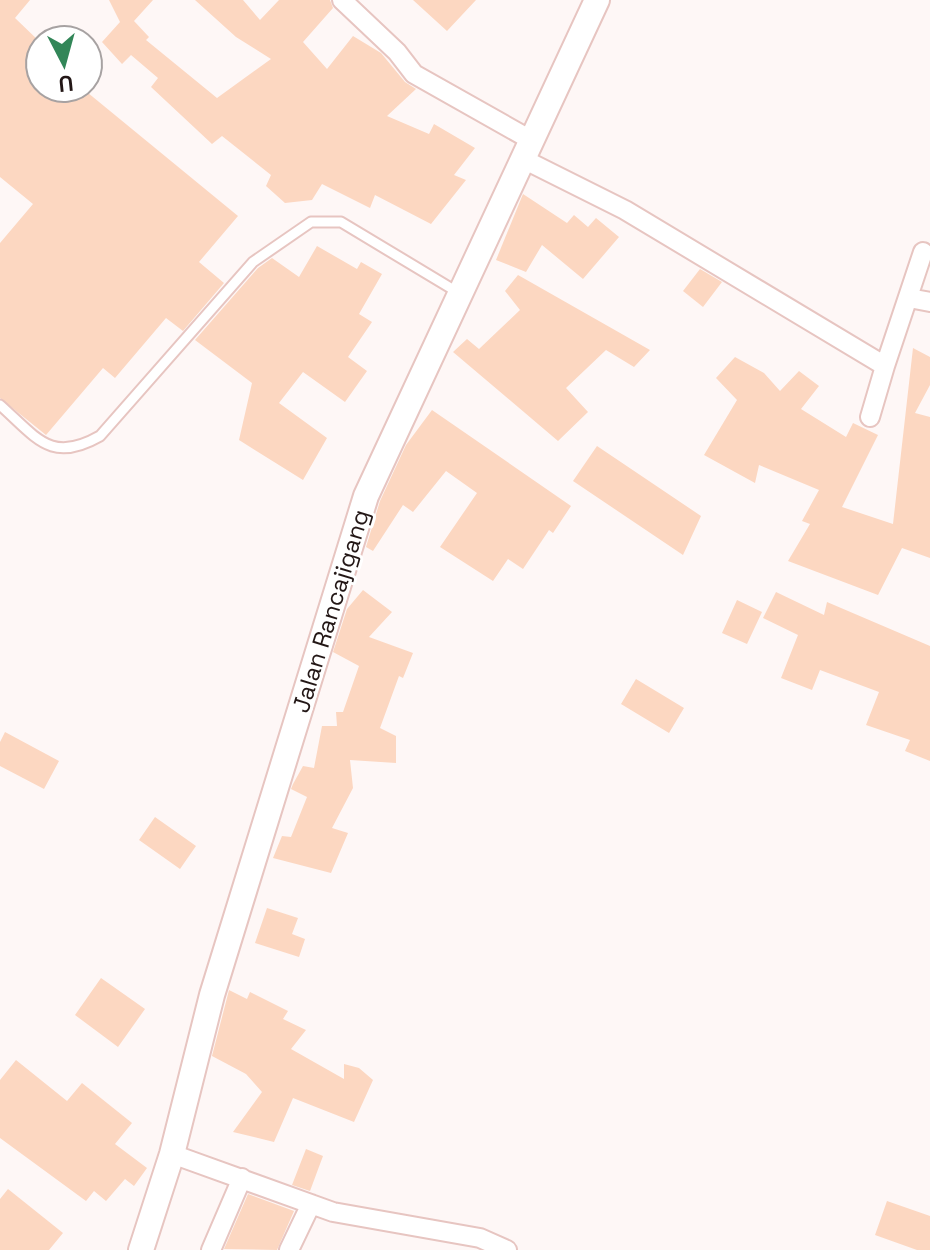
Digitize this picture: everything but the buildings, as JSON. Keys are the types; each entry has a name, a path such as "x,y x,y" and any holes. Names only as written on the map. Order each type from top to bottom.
{"main road":[{"name":"Jalan Rancajigang","path":"141,1250 172,1154 212,995 366,496 463,294 526,149 597,0"}],"street":[{"path":"342,0 397,52 414,74 526,149 885,366"},
{"path":"870,417 923,252"},
{"path":"909,298 930,302"},
{"path":"172,1154 333,1212 480,1238 507,1250"},
{"path":"211,1250 242,1178"},
{"path":"289,1250 311,1204"}],"lane":[{"path":"0,405 33,435 58,450 79,448 100,436 253,262 311,222 341,222 463,294"}]}
